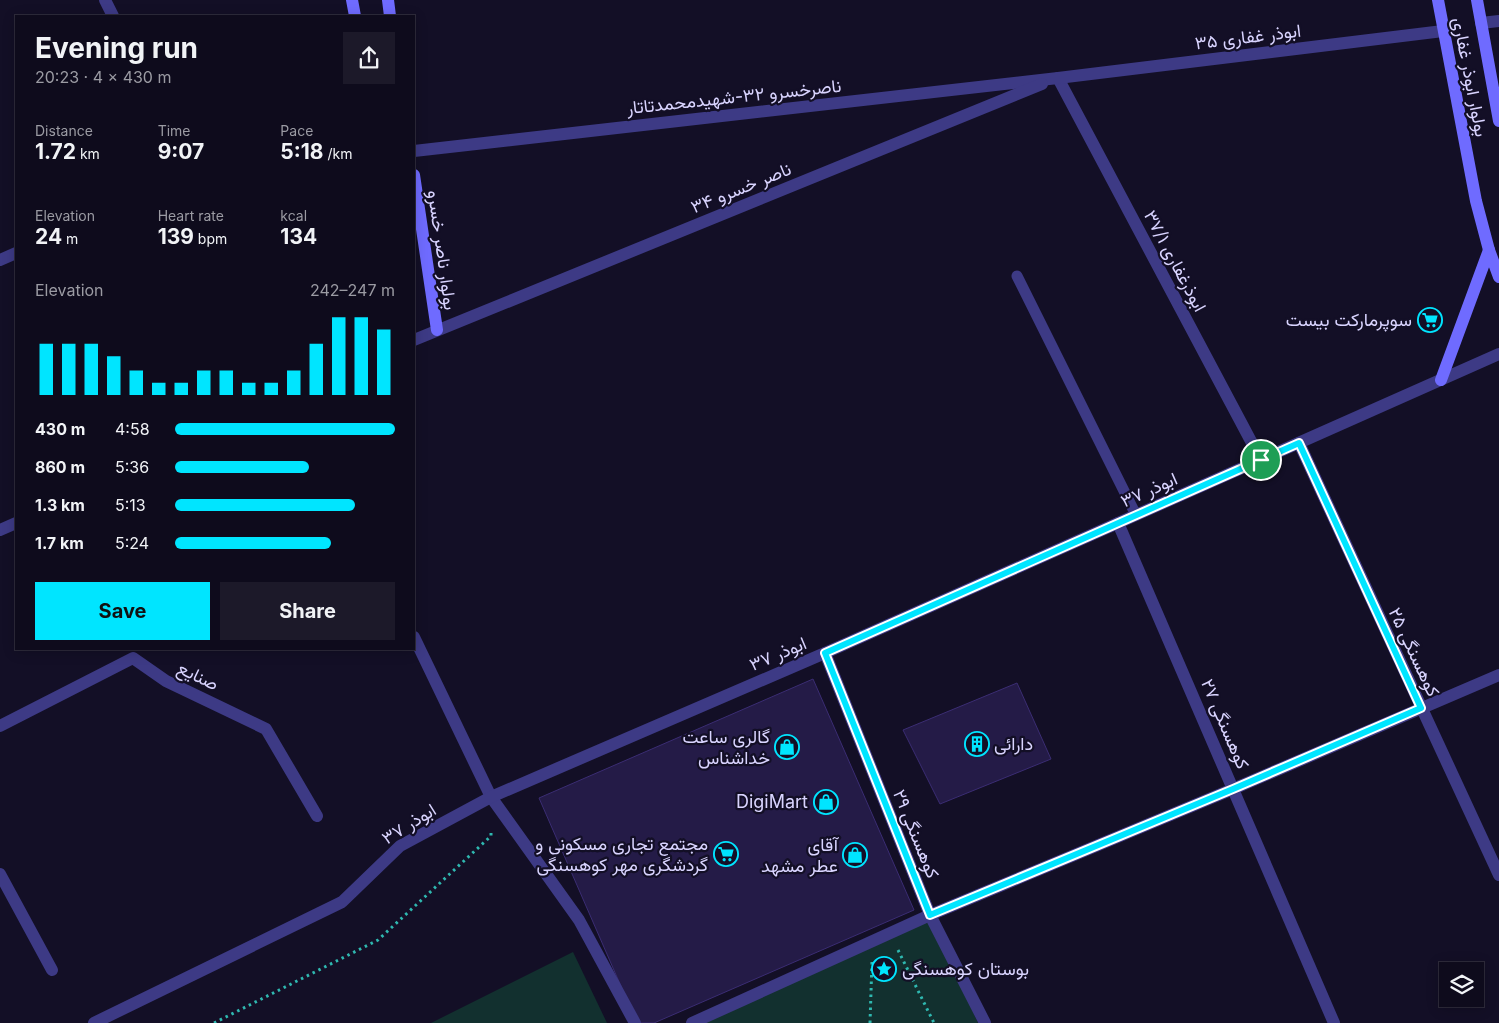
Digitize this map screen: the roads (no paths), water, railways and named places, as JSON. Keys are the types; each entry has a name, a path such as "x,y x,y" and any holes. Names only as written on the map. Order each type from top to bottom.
{"street":[{"path":"105,0 112,15"},
{"path":"352,0 355,15"},
{"path":"388,0 390,15"},
{"name":"بولوار ابوذر غفاری","path":"1438,0 1476,201 1489,250 1498,273"},
{"name":"بولوار ابوذر غفاری","path":"1477,0 1499,122"},
{"path":"1481,23 1499,21"},
{"name":"ابوذر غفاری ۳۵","path":"1058,78 1443,31"},
{"name":"ناصرخسرو ۳۲-شهیدمحمدتاتار","path":"415,151 1058,78"},
{"name":"ناصر خسرو ۳۴","path":"415,340 1058,78"},
{"name":"ابوذرغفاری ۳۷/۱","path":"1058,78 1261,460"},
{"name":"بولوار ناصر خسرو","path":"415,182 436,330"},
{"path":"1442,380 1489,250"},
{"path":"0,260 15,253"},
{"name":"ابوذر ۳۷","path":"94,1023 342,902 400,846 490,797 825,653 1499,354"},
{"name":"کوهسنگی ۲۵","path":"1299,443 1499,875"},
{"path":"0,530 15,523"},
{"name":"کوهسنگی ۲۷","path":"1118,523 1334,1023"},
{"path":"415,639 490,797 579,920 634,1023"},
{"name":"کوهسنگی ۲۹","path":"825,653 930,915 985,1023"},
{"name":"صنایع","path":"0,726 133,658 166,680 266,729 317,816"},
{"path":"692,1023 930,915 1233,789 1499,675"},
{"path":"0,874 52,970"}],"lane":[{"path":"1017,276 1136,515"}],"place":[{"name":"سوپرمارکت بیست","path":"1430,320"},
{"name":"دارائی","path":"977,744"},
{"name":"گالری ساعت خداشناس","path":"787,747"},
{"name":"DigiMart","path":"826,802"},
{"name":"مجتمع تجاری مسکونی و گردشگری مهر کوهسنگی","path":"726,854"},
{"name":"آقای عطر مشهد","path":"855,855"},
{"name":"بوستان کوهسنگی","path":"884,969"}]}
